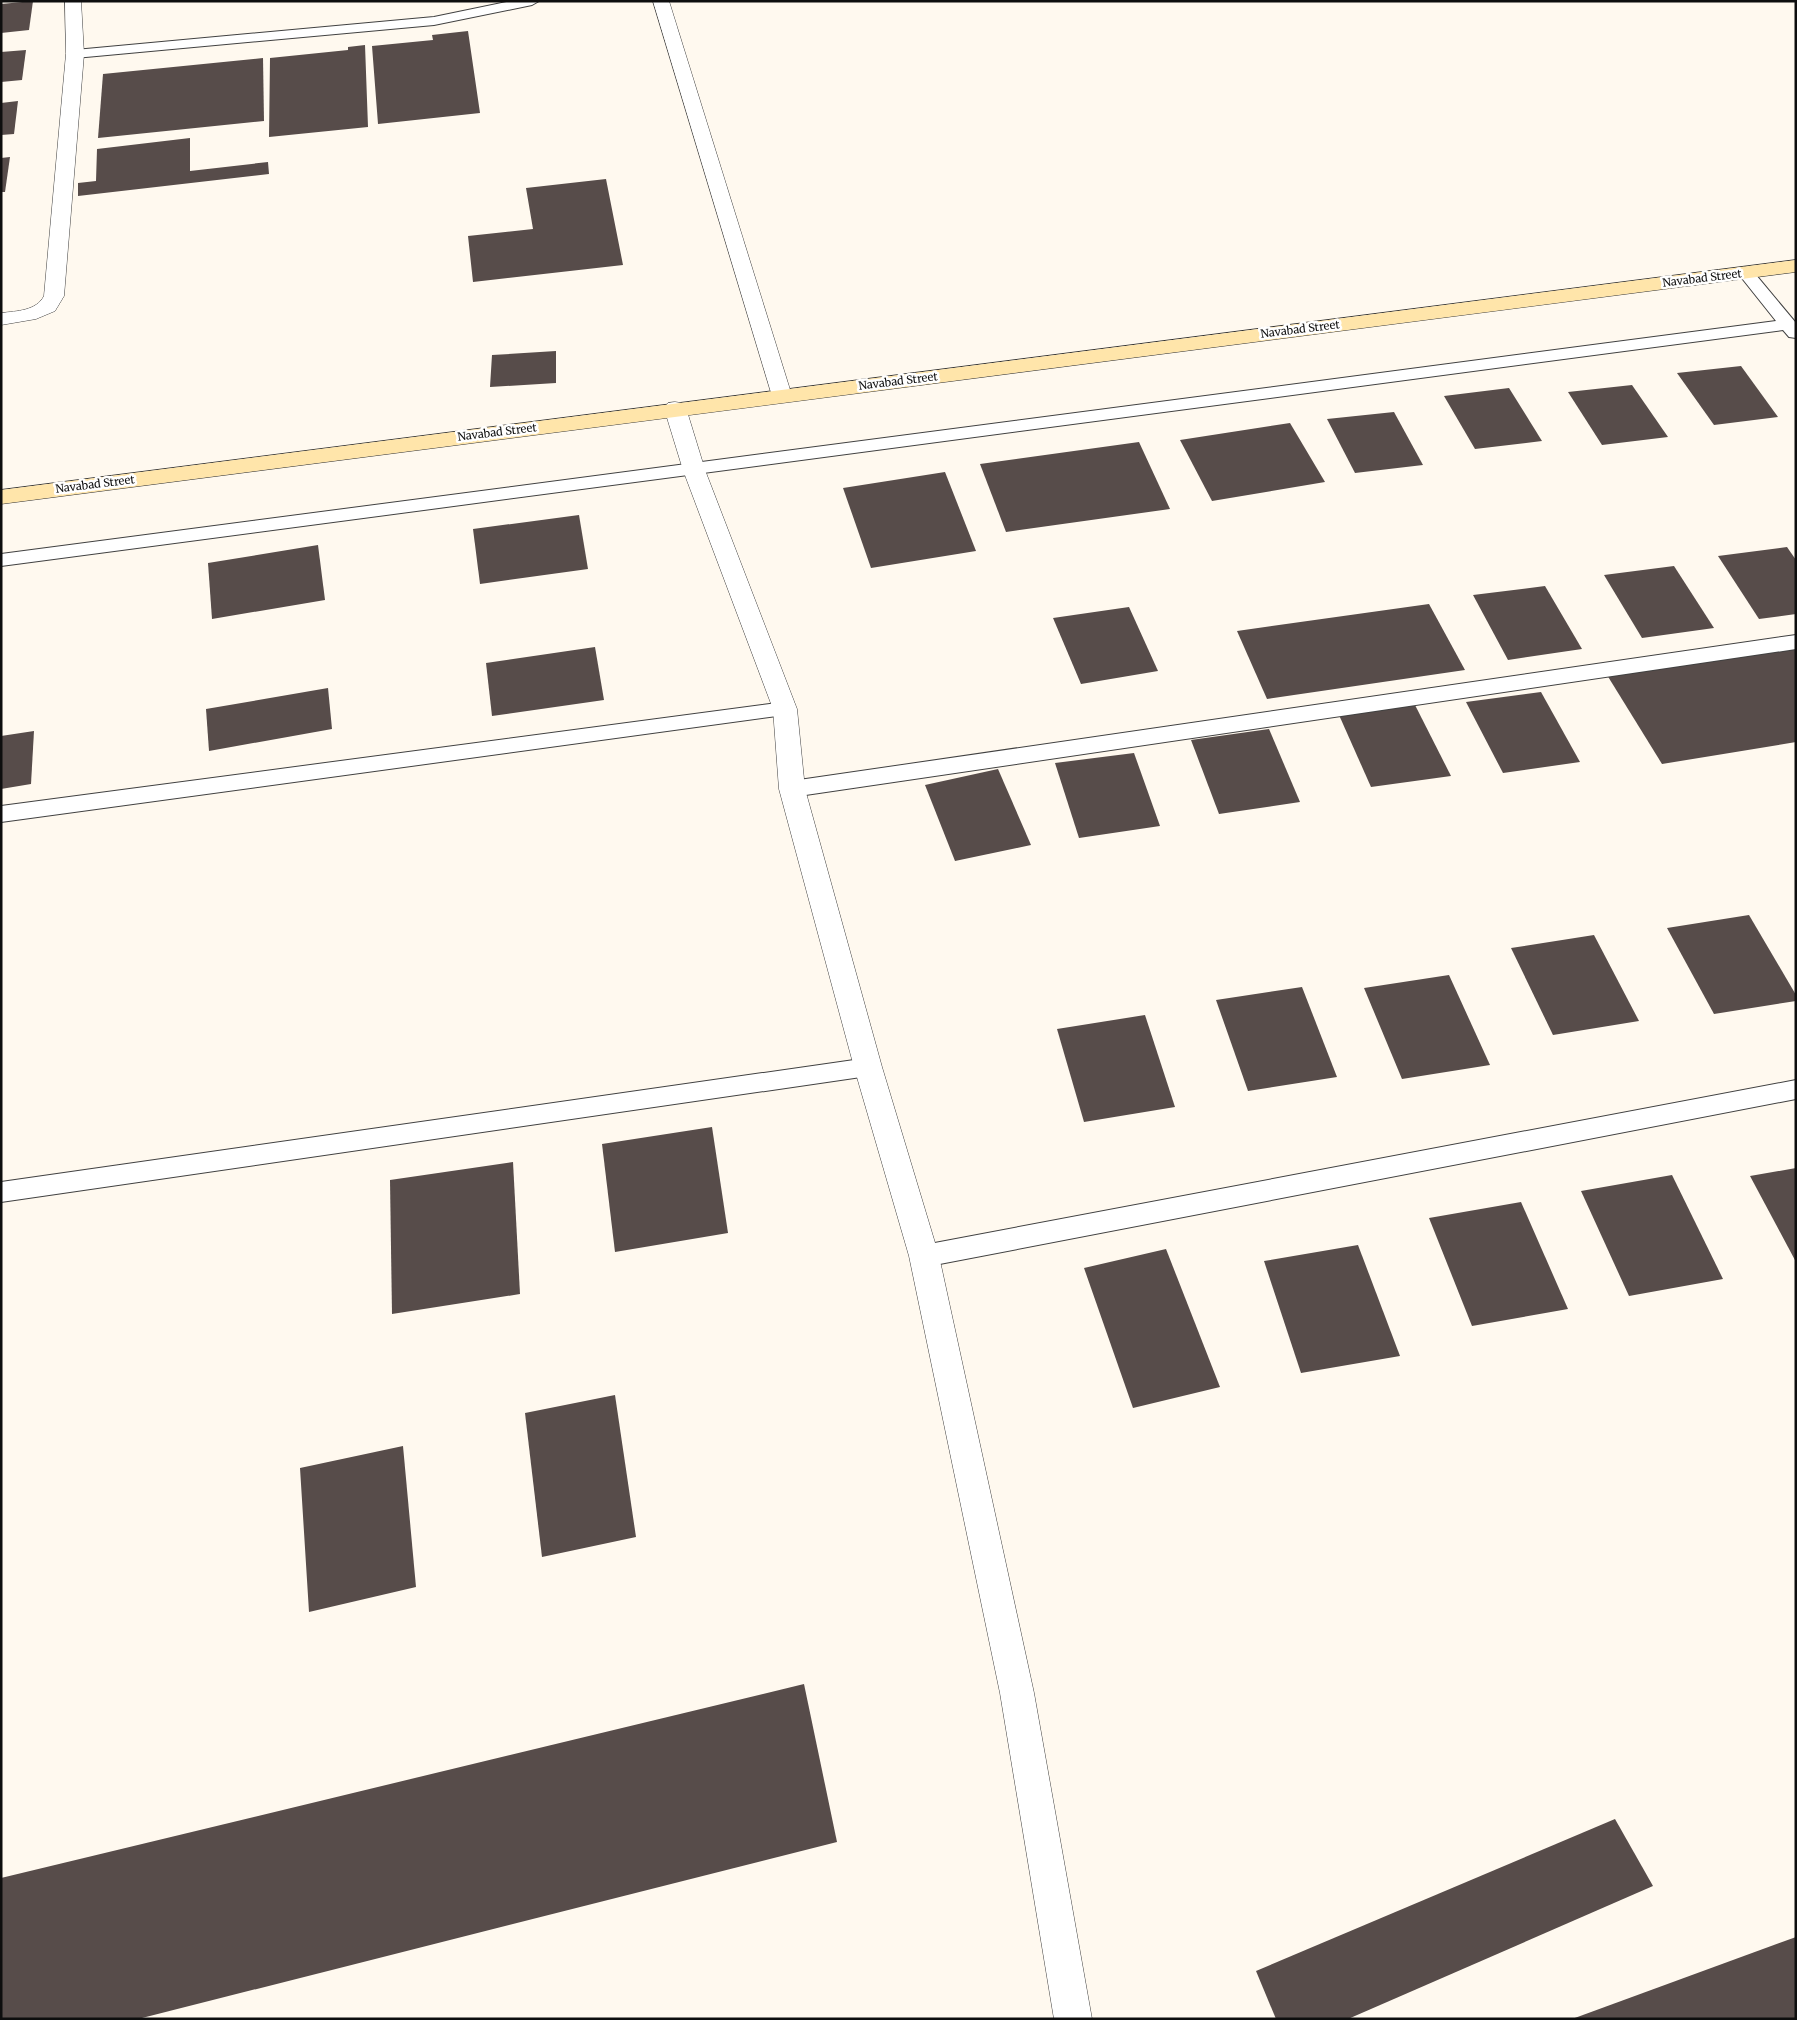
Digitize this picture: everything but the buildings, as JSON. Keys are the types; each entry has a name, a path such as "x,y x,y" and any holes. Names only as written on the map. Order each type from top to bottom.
{"street":[{"path":"1,319 29,315 48,307 54,296 75,54 73,1"},
{"path":"661,1 782,396"},
{"name":"Navabad Street","path":"1,497 676,408 1796,266"},
{"path":"676,408 694,470 785,709 792,788 868,1067 924,1256 1017,1693 1073,2019"}],"lane":[{"path":"75,54 434,21 532,1"},
{"path":"1745,272 1792,329"},
{"path":"1,560 1792,329"},
{"path":"792,788 1796,642"},
{"path":"1,814 785,709"},
{"path":"1,1192 868,1067"},
{"path":"924,1256 1796,1089"}]}
